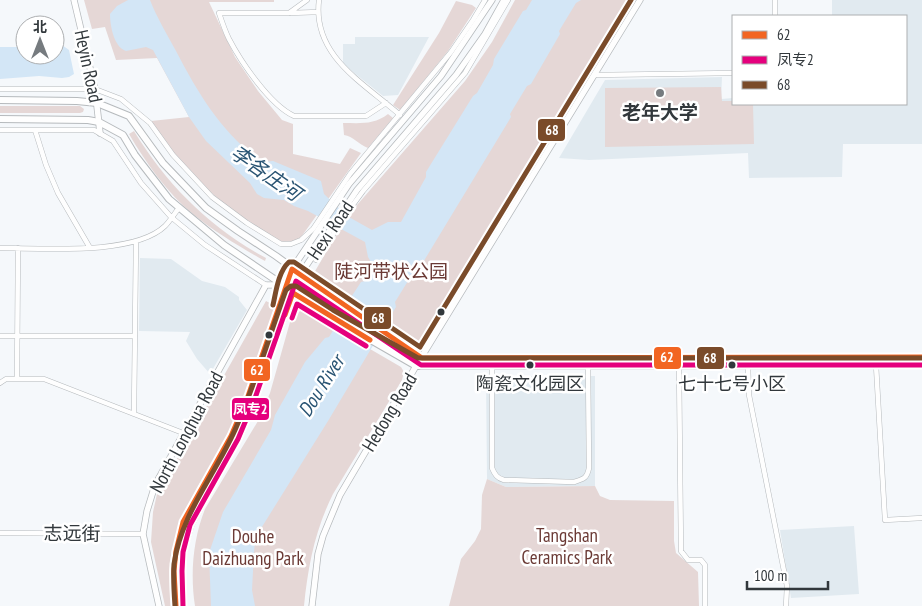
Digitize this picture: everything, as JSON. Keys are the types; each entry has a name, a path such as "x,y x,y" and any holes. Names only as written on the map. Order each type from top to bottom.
{"main road":[{"name":"Heyin Road","path":"74,0 95,89 100,133"},
{"name":"Hexi Road","path":"176,606 174,565 184,522 231,436 248,399 292,268 304,248 320,229 338,196 441,76 492,0"},
{"name":"Hexi Road","path":"183,606 180,576 184,549 191,526 242,431 293,293 302,275 350,205 357,190 456,75 506,0"},
{"name":"Hedong Road","path":"312,606 318,554 323,536 340,495 416,366 640,0"},
{"path":"0,100 77,100 97,103 129,116 144,134 163,163 206,208 388,337 422,358 922,357"},
{"path":"0,119 77,119 99,122 123,135 135,155 179,208 224,245 329,316 416,366 922,365"},
{"path":"266,286 285,285"},
{"name":"North Longhua Road","path":"159,606 143,534 155,485 266,286"}],"street":[{"path":"289,13 307,0"},
{"path":"319,0 320,25 331,51 340,64 348,73 400,115"},
{"path":"0,89 95,89 121,99 150,123 187,172 212,197 247,223 281,244 291,244 301,240 312,229 338,196 350,174 451,52 485,0"},
{"path":"775,0 775,15"},
{"path":"318,12 219,13 229,39 246,65 268,95 286,112 294,116 366,116 386,102"},
{"path":"594,75 732,73"},
{"path":"0,130 76,129 94,130 100,133 112,141 141,183 171,217 205,245 266,286"},
{"path":"35,130 46,165 58,193 90,248"},
{"path":"0,248 90,248 136,241 149,236 165,226 179,208"},
{"path":"316,260 330,234"},
{"path":"134,414 136,241"},
{"path":"17,379 18,248"},
{"path":"0,336 135,336"},
{"path":"492,367 492,468 494,474 504,480 574,482 584,479 589,468 588,366"},
{"path":"679,366 681,551 688,560 700,560 706,565 706,606"},
{"path":"748,366 749,395 787,586 786,606"},
{"path":"876,366 885,520 922,518"},
{"path":"0,383 6,379 44,378 183,433"},
{"name":"志远街","path":"0,533 143,534"}],"shaded area":[{"name":"老年大学","path":"832,0 922,0 922,144 843,144 842,177 749,178 748,153 589,160 559,158 605,80 722,77 721,99 732,98 732,105 907,105 907,15 832,15"},
{"path":"355,37 429,37 398,95 383,96 343,64 343,44 355,44"},
{"path":"140,258 171,259 202,281 225,287 239,297 239,300 247,310 210,374 197,359 186,341 190,332 139,331"},
{"path":"486,376 595,376 595,486 506,487 487,479"},
{"path":"854,526 859,594 791,598 780,530"}],"green space":[{"path":"84,0 274,0 274,2 209,2 235,57 258,91 282,120 293,124 293,154 340,164 350,148 361,153 299,240 284,242 273,237 231,209 200,183 186,168 151,121 189,117 157,58 116,60 105,27 92,29"},
{"name":"陡河带状公园","path":"515,0 631,0 420,350 412,354 404,354 308,298 308,283 357,205 465,81 492,42"},
{"path":"456,1 472,5 476,8 448,51 400,110 393,105 439,33"},
{"path":"721,87 722,101 732,101 732,105 753,105 754,144 605,147 605,88"},
{"path":"0,106 80,106 84,109 80,113 0,113"},
{"path":"388,114 393,118 368,148 344,135 343,123 372,122"},
{"path":"134,131 161,169 191,204 226,233 266,258 265,261 219,233 184,206 166,187 143,156 129,134"},
{"path":"266,301 277,307 234,425 188,505 174,547 171,577 174,606 165,606 151,542 153,512 157,494"},
{"name":"Douhe Daizhuang Park","path":"303,310 401,367 404,372 402,380 333,494 321,521 313,549 304,606 195,606 193,569 195,544 205,509 258,421 270,393 292,315"},
{"name":"Tangshan Ceramics Park","path":"487,479 506,487 595,486 600,496 610,500 674,501 674,541 676,553 698,572 699,606 449,606 461,559 475,541 481,529 482,495"}],"water":[{"path":"128,0 150,0 162,26 212,112 247,150 262,162 273,161 321,181 324,194 347,216 372,230 388,222 401,222 426,177 426,172 473,96 477,93 493,65 494,59 523,11 526,10 532,0 581,0 576,3 559,31 560,34 531,84 527,86 510,114 511,117 422,264 416,268 395,302 396,307 260,530 255,541 254,552 252,590 255,606 211,606 209,553 223,512 271,430 275,415 305,362 325,338 329,337 346,310 346,305 361,282 365,281 374,267 368,257 365,242 284,200 264,198 257,194 250,183 206,141 189,117 153,50 146,47 126,51 118,45 112,30 110,14 117,6"},
{"path":"0,47 15,47 15,65 65,65 65,47 69,50 74,74 62,78 39,76 0,79"}],"transit line":[{"name":"68","path":"273,305 282,271 289,262 294,262 420,347 631,0"},
{"name":"62","path":"176,606 174,571 176,551 183,522 231,436 247,399 292,269 422,358 922,357"},
{"name":"凤专2","path":"183,606 183,552 190,525 238,439 254,401 296,281 421,365 922,365"},
{"name":"68","path":"175,606 174,564 184,528 191,511 235,430 286,290 291,286 296,286 333,310 418,358 922,358"},
{"name":"62","path":"285,315 293,293 370,340"},
{"name":"凤专2","path":"292,318 297,304 366,346"}],"place":[{"name":"老年大学","path":"660,93"},
{"name":"陶瓷文化园区","path":"530,365"},
{"name":"七十七号小区","path":"732,365"}],"water label":[{"name":"李各庄河","path":"266,173"},
{"name":"Dou River","path":"321,386"}]}
